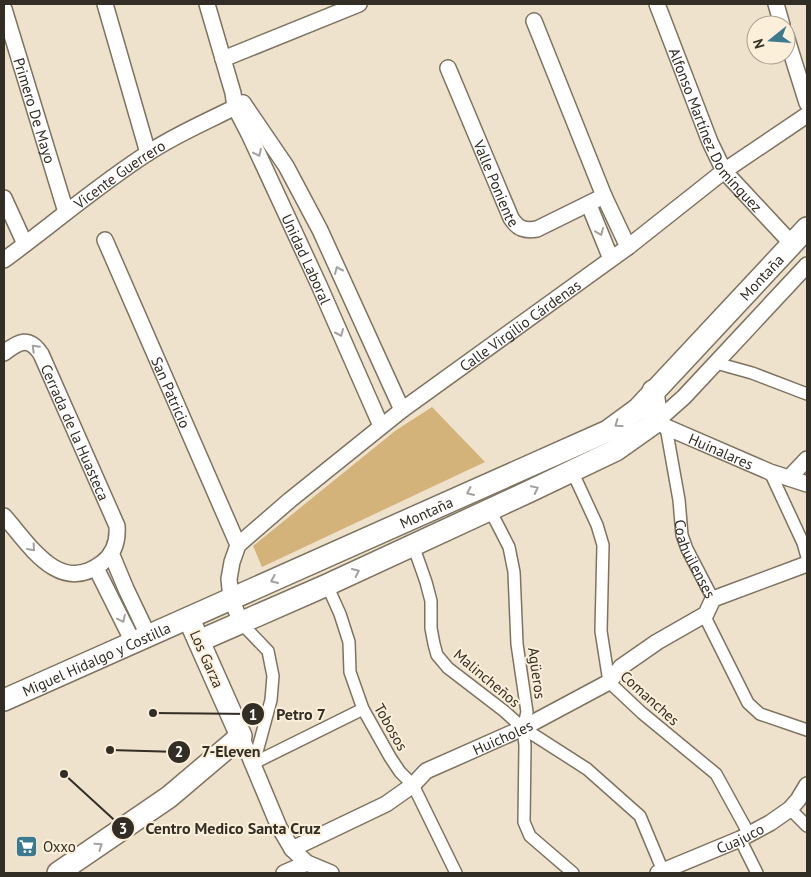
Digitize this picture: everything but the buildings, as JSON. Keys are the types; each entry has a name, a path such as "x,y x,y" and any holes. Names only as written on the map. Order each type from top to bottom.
{"main road":[{"name":"Montaña","path":"188,617 608,431 638,409 807,228"},
{"path":"653,391 662,424"},
{"name":"Montaña","path":"199,641 490,510 616,450 662,424"},
{"path":"302,568 319,588"},
{"name":"Miguel Hidalgo y Costilla","path":"4,700 188,617"},
{"name":"Los Garza","path":"188,617 242,736"},
{"path":"58,873 169,797 242,736"}],"street":[{"path":"105,4 148,152"},
{"name":"Unidad Laboral","path":"207,4 223,59 249,134 319,284 381,426"},
{"path":"223,59 327,10 359,4"},
{"name":"Alfonso Martínez Domínguez","path":"657,4 710,142 724,171 792,244"},
{"name":"Primero De Mayo","path":"4,9 8,37 66,212"},
{"path":"534,21 604,196 628,247"},
{"path":"795,65 807,103"},
{"name":"Valle Poniente","path":"448,68 511,218 516,225 528,231 537,229 604,196"},
{"name":"Vicente Guerrero","path":"4,260 148,152 237,101"},
{"name":"Unidad Laboral","path":"237,101 286,166 320,230 402,410"},
{"name":"Calle Virgilio Cárdenas","path":"238,545 290,500 402,410 628,247 724,171 807,115"},
{"path":"4,198 25,244"},
{"path":"588,205 611,259"},
{"name":"San Patricio","path":"105,240 238,545"},
{"name":"Montaña","path":"662,424 684,397 807,265"},
{"name":"Cerrada de la Huasteca","path":"4,353 14,345 29,342 42,354 117,526 118,536 112,553"},
{"path":"716,363 752,373 807,394"},
{"name":"Huinalares","path":"638,409 662,424 770,472 807,484"},
{"name":"Coahuilenses","path":"662,424 675,475 682,535 687,549 714,599 706,614 707,621 748,703 760,714 807,730"},
{"path":"789,478 807,459"},
{"name":"Comanches","path":"572,471 597,524 603,546 601,631 608,682 642,713 716,774 745,836"},
{"path":"770,472 803,543 807,557"},
{"name":"Agüeros","path":"490,510 509,547 514,572 517,644 526,712 522,728"},
{"path":"4,516 48,565 57,571 76,574 86,572 105,562 112,553"},
{"path":"238,545 229,579 231,598 241,623 268,651 273,676 272,700 254,763"},
{"name":"Malincheños","path":"413,545 431,601 434,644 438,655 448,668 504,711 522,728 525,745 524,822 530,836 573,873"},
{"path":"112,553 126,589 140,639"},
{"path":"714,599 807,564"},
{"path":"96,568 140,639"},
{"name":"Tobosos","path":"319,588 340,614 349,642 350,672 363,709 390,757 400,772 413,785 456,873"},
{"name":"Huicholes","path":"292,849 386,804 413,785 426,772 522,728 608,682 621,667 657,642 706,614"},
{"path":"254,763 363,709"},
{"path":"522,728 587,769 640,816 660,872"},
{"name":"Los Garza","path":"242,736 279,827 292,849 307,863 331,873"},
{"name":"Cuajuco","path":"660,872 680,869 770,823 790,809 807,785"},
{"path":"790,809 807,826"},
{"path":"745,836 757,873"},
{"path":"284,873 307,863"}],"shaded area":[{"path":"432,407 485,462 262,567 253,546 395,431"}],"place":[{"name":"Petro 7","path":"153,713"},
{"name":"7-Eleven","path":"110,750"},
{"name":"Centro Medico Santa Cruz","path":"64,774"},
{"name":"Oxxo","path":"27,846"}]}
